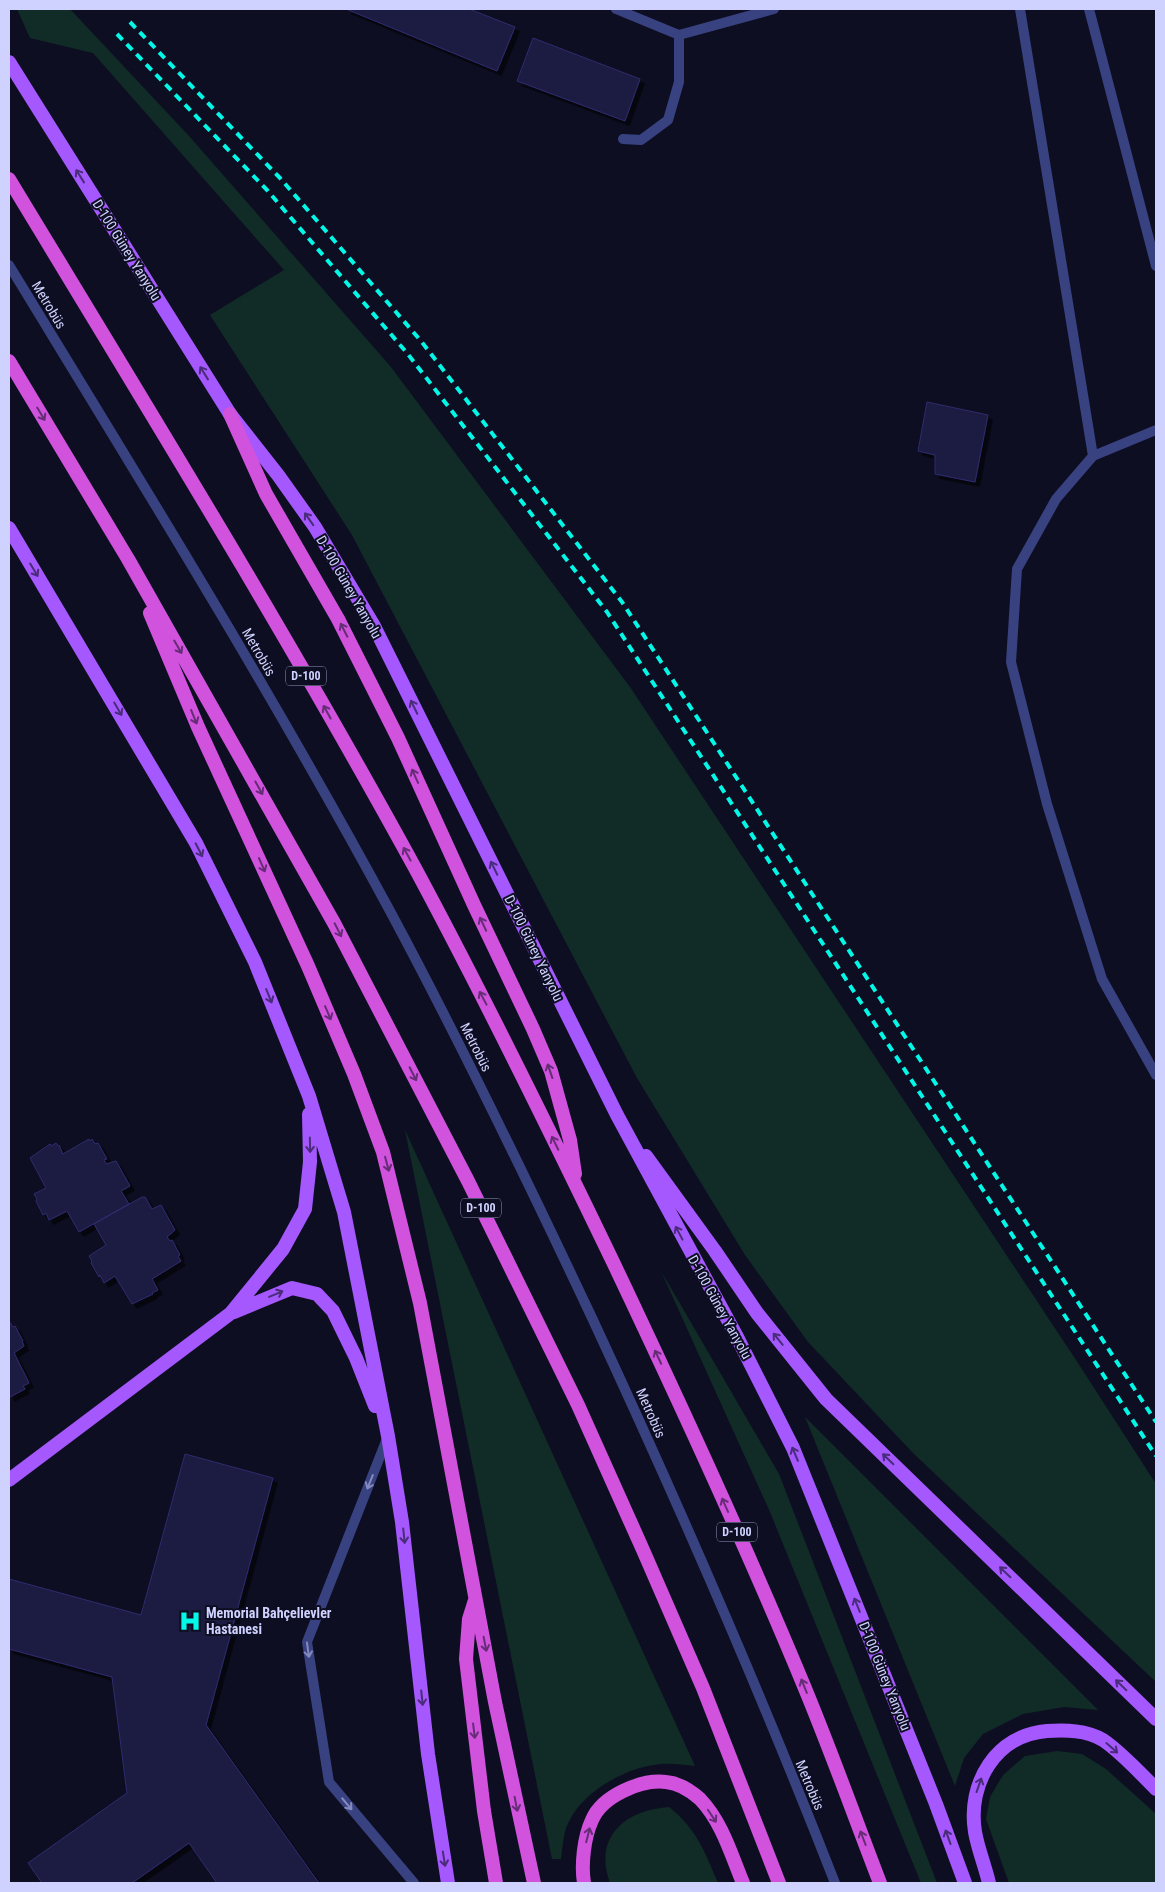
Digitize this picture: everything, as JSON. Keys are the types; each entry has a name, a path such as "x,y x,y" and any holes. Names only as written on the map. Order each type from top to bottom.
{"highway":[{"name":"D-100","path":"9,179 311,684 429,895 498,1028 577,1187 647,1335 754,1572 804,1687 880,1883"},
{"name":"D-100","path":"11,366 128,559 334,923 468,1180 565,1378 643,1550 702,1688 779,1883"},
{"path":"230,414 266,494 338,619 398,738 551,1071 568,1131 577,1187"},
{"path":"128,559 198,727 312,975 354,1074 383,1152 420,1303 495,1702 534,1883"},
{"path":"476,1596 469,1619 466,1659 484,1811 496,1883"},
{"path":"584,1883 583,1854 592,1819 608,1800 627,1789 646,1783 666,1782 684,1788 699,1798 713,1816 724,1835 743,1883"}],"main road":[{"name":"D-100 Güney Yanyolu","path":"9,62 230,414 278,475 315,527 374,626 617,1116 736,1335 792,1448 936,1804 965,1883"},
{"path":"9,528 196,842 255,962 309,1096 344,1212 388,1436 402,1522 428,1754 448,1883"},
{"path":"9,1480 231,1313 283,1249 305,1209 310,1162 309,1096"},
{"path":"617,1116 715,1251 757,1313 826,1399 1156,1719"},
{"path":"231,1313 292,1288 317,1294 333,1311 356,1358 388,1436"},
{"path":"990,1883 975,1832 974,1807 977,1788 985,1768 997,1753 1015,1740 1037,1732 1064,1730 1082,1732 1102,1740 1156,1789"}],"lane":[{"path":"616,9 679,35 774,9"},
{"path":"1020,9 1093,456"},
{"path":"1090,9 1156,266"},
{"path":"623,139 641,140 668,120 679,82 679,35"},
{"name":"Metrobüs","path":"9,265 237,641 389,910 509,1141 624,1386 697,1549 835,1883"},
{"path":"1156,430 1093,456 1056,499 1016,569 1012,662 1047,804 1102,979 1156,1075"},
{"path":"388,1436 307,1642 329,1782 414,1883"}],"green space":[{"path":"17,9 70,9 189,136 391,367 630,687 1076,1360 1156,1484 1156,1682 914,1454 808,1342 745,1255 637,1078 352,535 210,315 284,270 93,53 30,38"},
{"path":"405,1130 695,1766 665,1764 647,1766 617,1777 603,1785 579,1806 570,1819 565,1832 561,1859 552,1859"},
{"path":"661,1271 779,1474 937,1883 921,1883 770,1512"},
{"path":"805,1417 1098,1710 1064,1707 1023,1714 983,1734 964,1758 955,1786"},
{"path":"1057,1751 1082,1754 1106,1769 1156,1814 1156,1883 1009,1883 986,1819 990,1797 1003,1775 1025,1756"},
{"path":"669,1807 686,1823 699,1841 718,1883 610,1883 606,1867 606,1852 610,1840 617,1829 627,1820 639,1814 653,1809"}],"building":[{"path":"346,9 469,9 515,27 497,71"},
{"path":"533,38 640,79 625,121 517,81"},
{"path":"927,402 988,415 975,482 935,474 935,455 918,451"},
{"path":"89,1139 90,1141 92,1139 95,1144 98,1143 107,1159 104,1160 106,1164 116,1161 130,1186 121,1191 129,1204 79,1232 67,1211 49,1220 46,1213 43,1215 34,1194 46,1188 30,1158 50,1144 51,1146 56,1143 59,1145 63,1154"},
{"path":"145,1197 152,1209 161,1205 175,1230 167,1237 170,1241 172,1240 181,1261 152,1279 158,1290 132,1304 115,1276 104,1283 91,1263 92,1261 89,1256 106,1245 94,1224"},
{"path":"9,1321 13,1327 15,1326 23,1341 24,1346 14,1353 29,1383 23,1386 25,1389 10,1397 9,1395"},
{"path":"185,1454 273,1478 206,1725 319,1883 217,1883 189,1843 132,1883 42,1883 28,1863 127,1793 112,1677 9,1649 9,1579 141,1615"}],"railway":[{"path":"130,22 280,178 421,341 622,602 1156,1422"},
{"path":"117,34 267,190 407,353 607,612 1156,1456"}],"place":[{"name":"Memorial Bahçelievler Hastanesi","path":"190,1621"}]}
